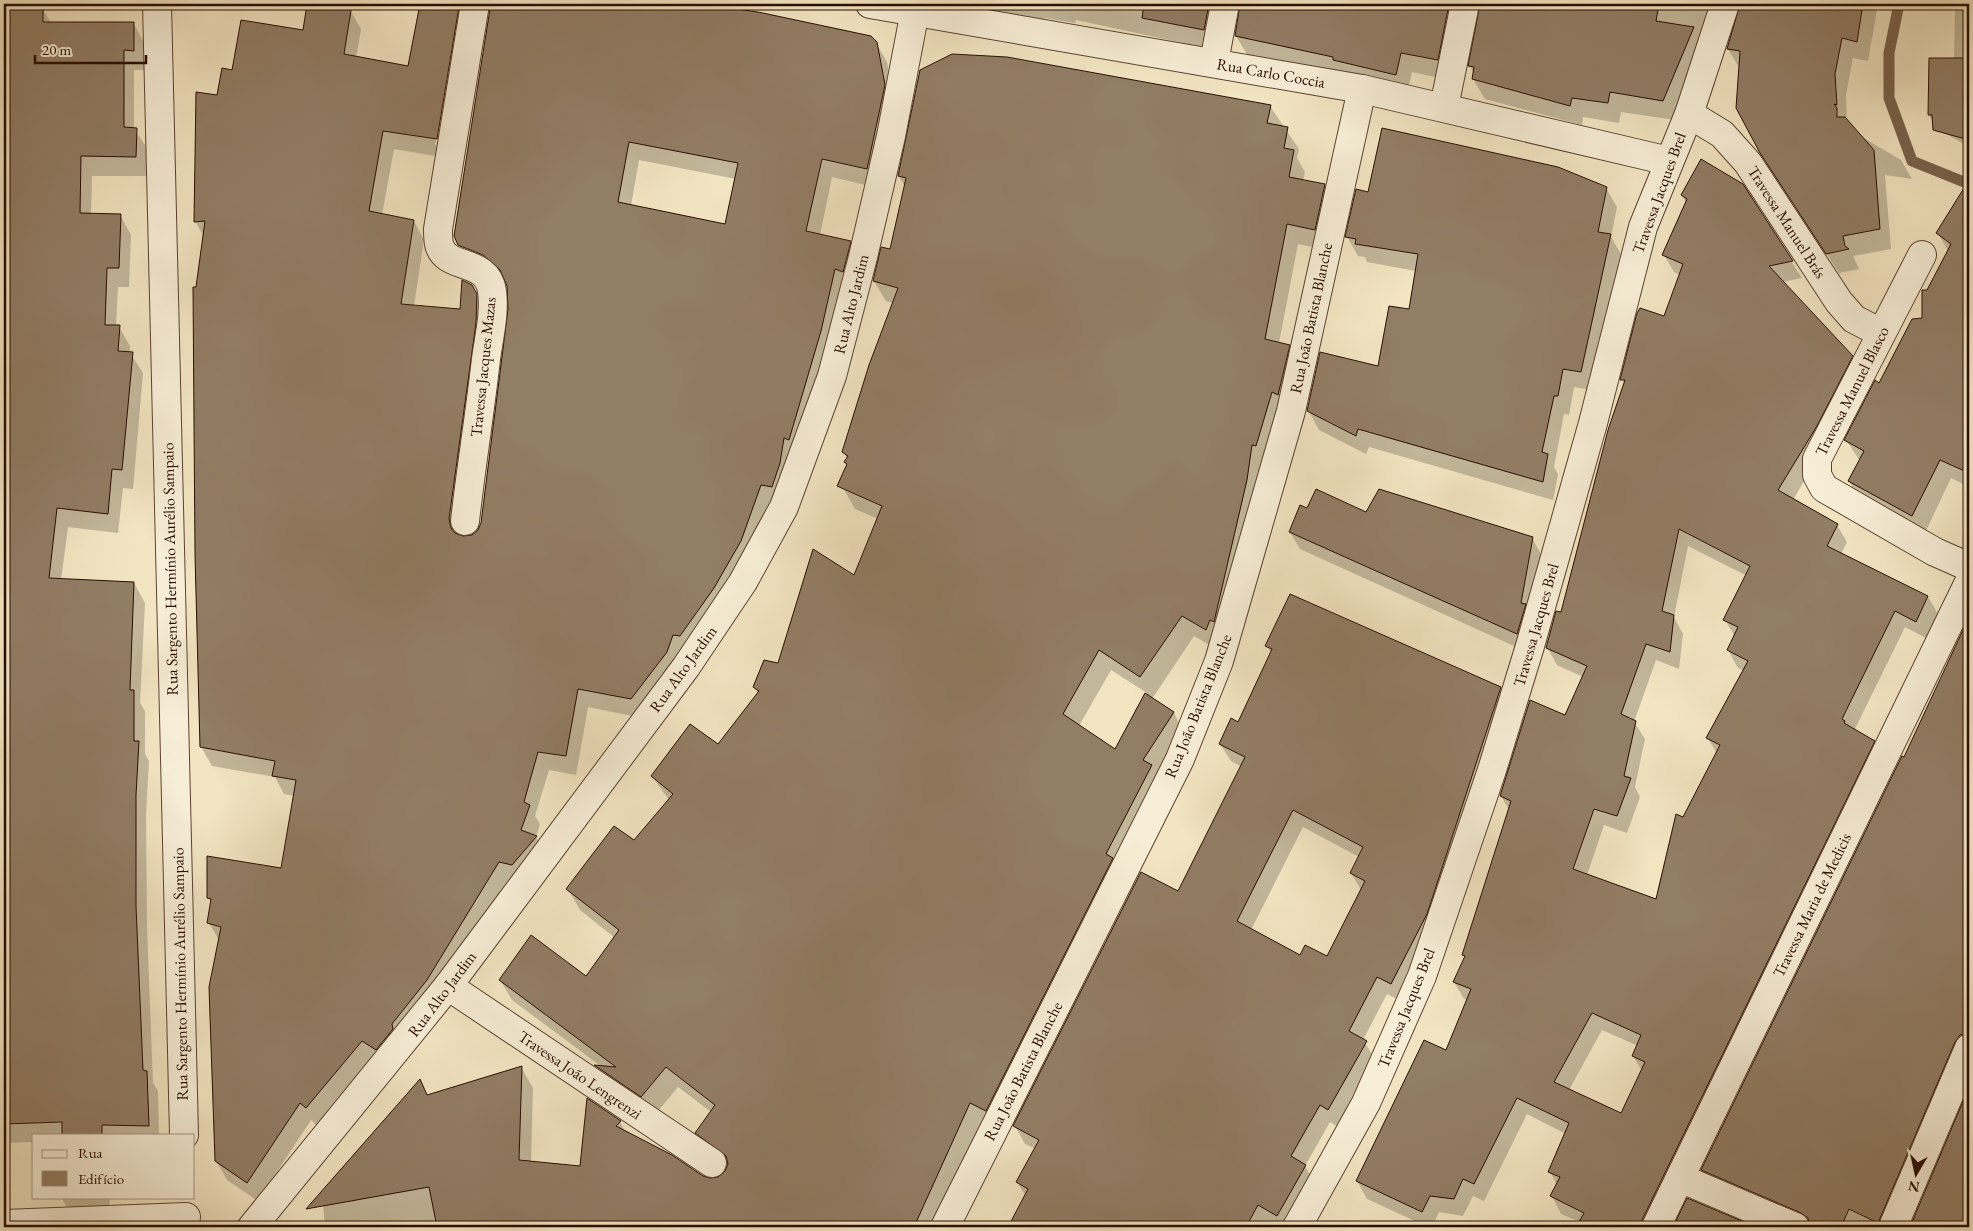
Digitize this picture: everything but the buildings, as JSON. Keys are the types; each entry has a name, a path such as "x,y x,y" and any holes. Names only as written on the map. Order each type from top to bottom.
{"street":[{"name":"Rua Sargento Hermínio Aurélio Sampaio","path":"157,4 184,1134"},
{"name":"Travessa Jacques Mazas","path":"465,521 491,320 492,291 488,279 482,271 447,257 439,245 438,229 476,4"},
{"name":"Rua Carlo Coccia","path":"870,4 915,11 982,14 1214,62 1362,89 1669,161"},
{"path":"1214,62 1224,4"},
{"path":"1444,107 1465,4"},
{"name":"Travessa Jacques Brel","path":"1302,1225 1366,1103 1422,976 1492,770 1524,665 1593,423 1643,228 1689,114 1724,4"},
{"name":"Rua Alto Jardim","path":"252,1227 448,986 686,667 743,582 784,507 832,376 868,238 915,11"},
{"name":"Rua João Batista Blanche","path":"946,1227 1180,759 1219,661 1291,412 1362,89"},
{"name":"Travessa Manuel Brás","path":"1689,114 1722,134 1748,163 1839,302 1854,319 1881,333"},
{"name":"Travessa Manuel Blasco","path":"1922,255 1817,459 1817,475 1824,488 1936,552 1969,567"},
{"name":"Travessa Maria de Medicis","path":"1656,1227 1969,582"},
{"name":"Travessa João Lengrenzi","path":"448,986 712,1163"},
{"path":"1893,1227 1969,1048"},
{"path":"1680,1178 1795,1227"},
{"path":"4,1224 186,1214"}],"waterway":[{"path":"1899,4 1889,53 1889,98 1912,161 1969,184"}]}
